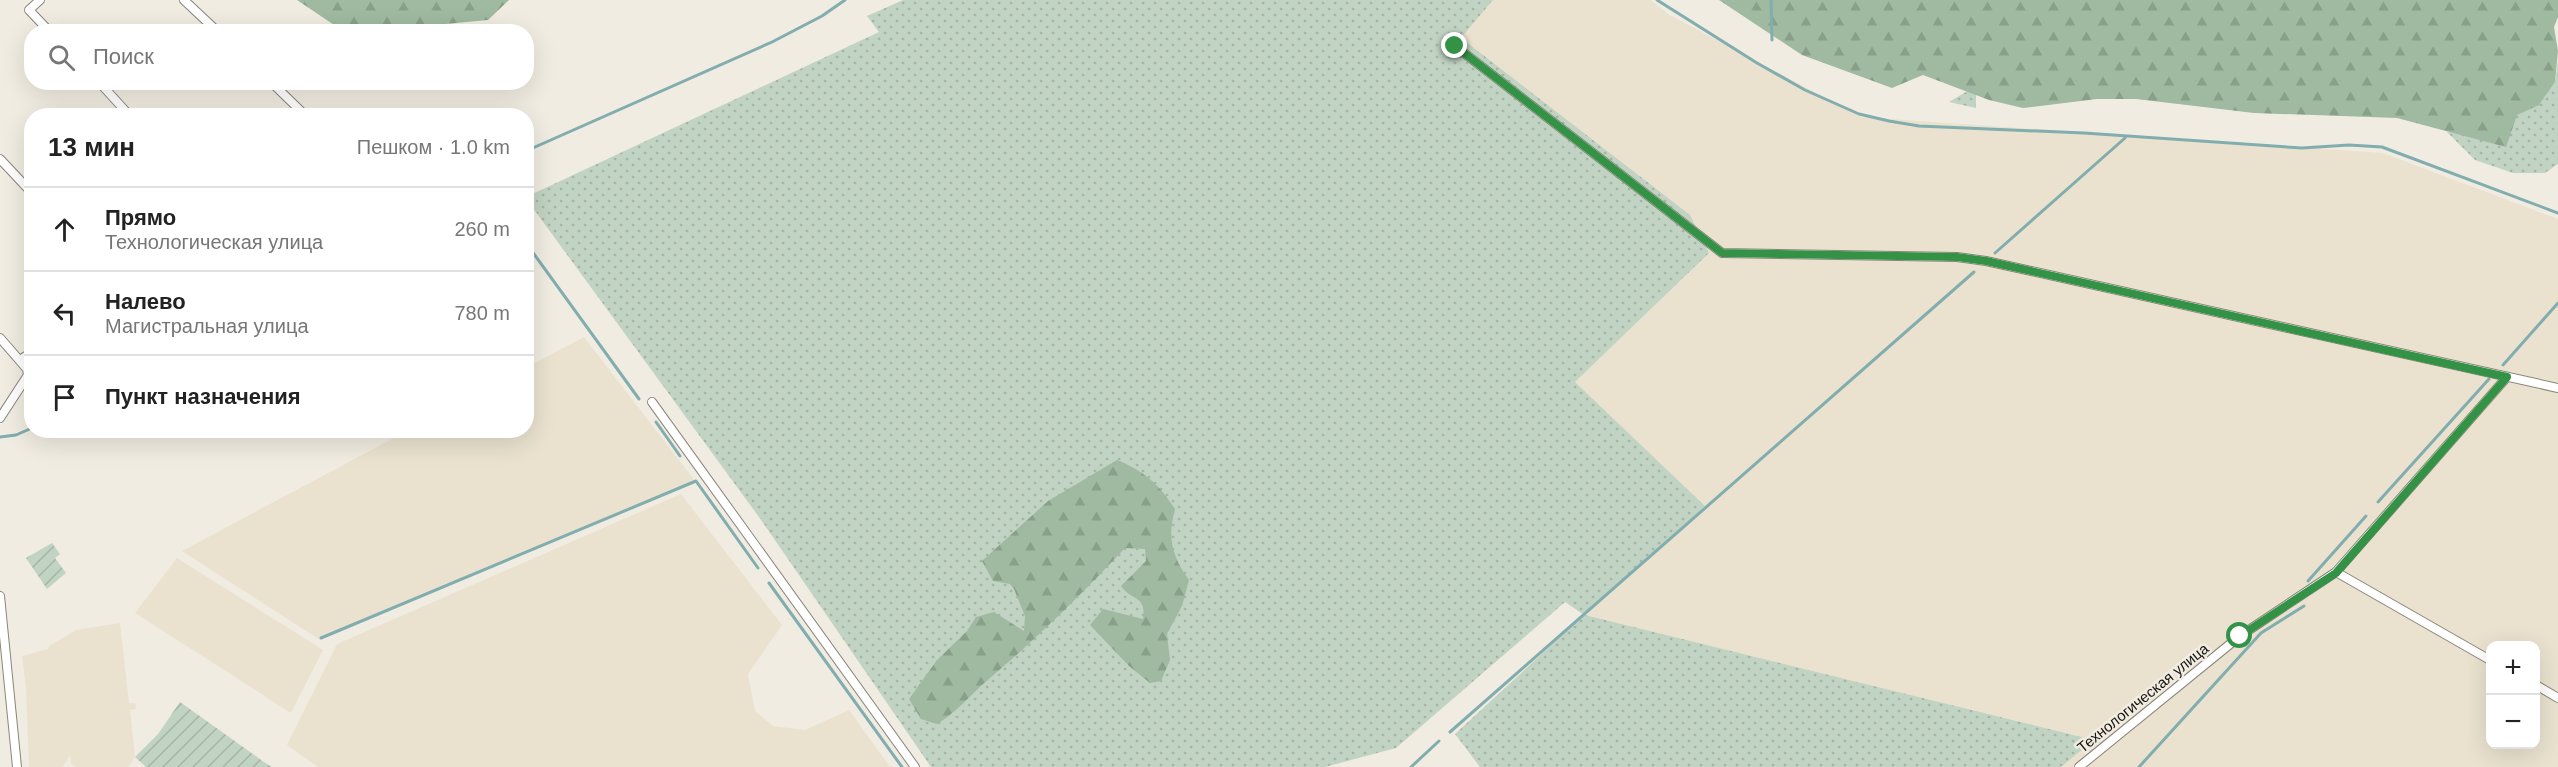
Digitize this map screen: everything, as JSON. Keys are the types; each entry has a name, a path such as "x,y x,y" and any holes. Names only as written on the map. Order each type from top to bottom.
{"street":[{"path":"40,0 29,10 42,24"},
{"path":"184,0 210,24"},
{"path":"1455,46 1722,253 1957,257 1986,261 2558,388"},
{"path":"106,90 123,108"},
{"path":"279,90 298,108"},
{"path":"0,159 24,184"},
{"path":"0,338 24,365"},
{"path":"20,360 24,357"},
{"name":"Технологическая улица","path":"2079,767 2240,636 2336,573 2507,377"},
{"path":"0,418 24,381"},
{"path":"652,402 915,767"},
{"path":"2336,573 2486,658"},
{"path":"0,596 17,767"},
{"path":"2540,689 2558,698"}],"shaded area":[{"path":"1493,0 1651,0 1668,14 1861,117 2383,153 2558,219 2558,767 2061,767 2094,740 1585,615 1705,506 1575,382 1709,253 1573,127 1461,38"},
{"path":"584,337 695,481 320,640 182,551 394,438 534,438 534,363"},
{"path":"681,494 782,625 748,674 755,711 773,726 805,730 849,710 890,767 318,767 287,745 337,644"},
{"path":"177,558 323,650 291,713 135,613"},
{"path":"120,623 129,703 135,703 136,709 130,710 135,757 128,767 76,767 71,764 70,755 63,767 29,767 26,688 22,656 48,649 49,646 76,630"}],"green space":[{"path":"297,0 509,0 488,20 446,24 333,24"},
{"path":"903,0 1493,0 1461,38 1690,215 1709,253 1575,382 1705,506 1585,615 2094,740 2061,767 1480,767 1455,734 1584,615 1565,602 1396,748 1325,767 931,767 759,517 534,210 534,193 879,32 867,16"},
{"path":"1719,0 2558,0 2558,17 2554,27 2558,51 2555,82 2539,105 2517,115 2506,147 2397,118 2254,113 2136,99 2097,99 2023,108 1989,100 1923,75 1892,88 1802,55"},
{"path":"2558,61 2558,164 2545,173 2513,173 2475,160 2447,132 2517,115 2555,82"},
{"path":"1976,86 1976,108 1949,102"},
{"path":"1117,460 1150,479 1175,509 1171,538 1175,555 1189,580 1182,606 1167,634 1170,660 1161,681 1150,683 1129,666 1090,625 1103,609 1143,619 1143,606 1121,586 1146,561 1145,549 1125,548 1056,618 955,711 937,724 921,719 909,699 937,660 967,631 976,617 994,612 1024,631 1025,616 1014,589 1010,584 993,581 982,561 1048,501"},
{"path":"52,543 60,554 55,558 66,573 47,589 26,558"},
{"path":"180,702 272,767 146,767 135,757 158,734"}],"waterway":[{"path":"534,147 772,42 822,16 845,0"},
{"path":"1657,0 1757,63 1805,90 1859,114 1919,126 2084,133 2302,148 2349,145 2382,147 2558,213"},
{"path":"1771,0 1772,40"},
{"path":"1995,253 2125,138"},
{"path":"534,254 639,399"},
{"path":"1450,732 1974,272"},
{"path":"2503,365 2558,303"},
{"path":"2378,502 2489,379"},
{"path":"656,422 680,456"},
{"path":"0,437 24,432"},
{"path":"321,638 696,481 758,568"},
{"path":"2308,581 2366,516"},
{"path":"769,583 902,767"},
{"path":"2139,767 2261,633 2304,606"},
{"path":"1411,767 1439,741"}],"route":[{"path":"1455,46 1722,253 1957,257 1986,261 2507,377 2336,573 2240,636"}]}
